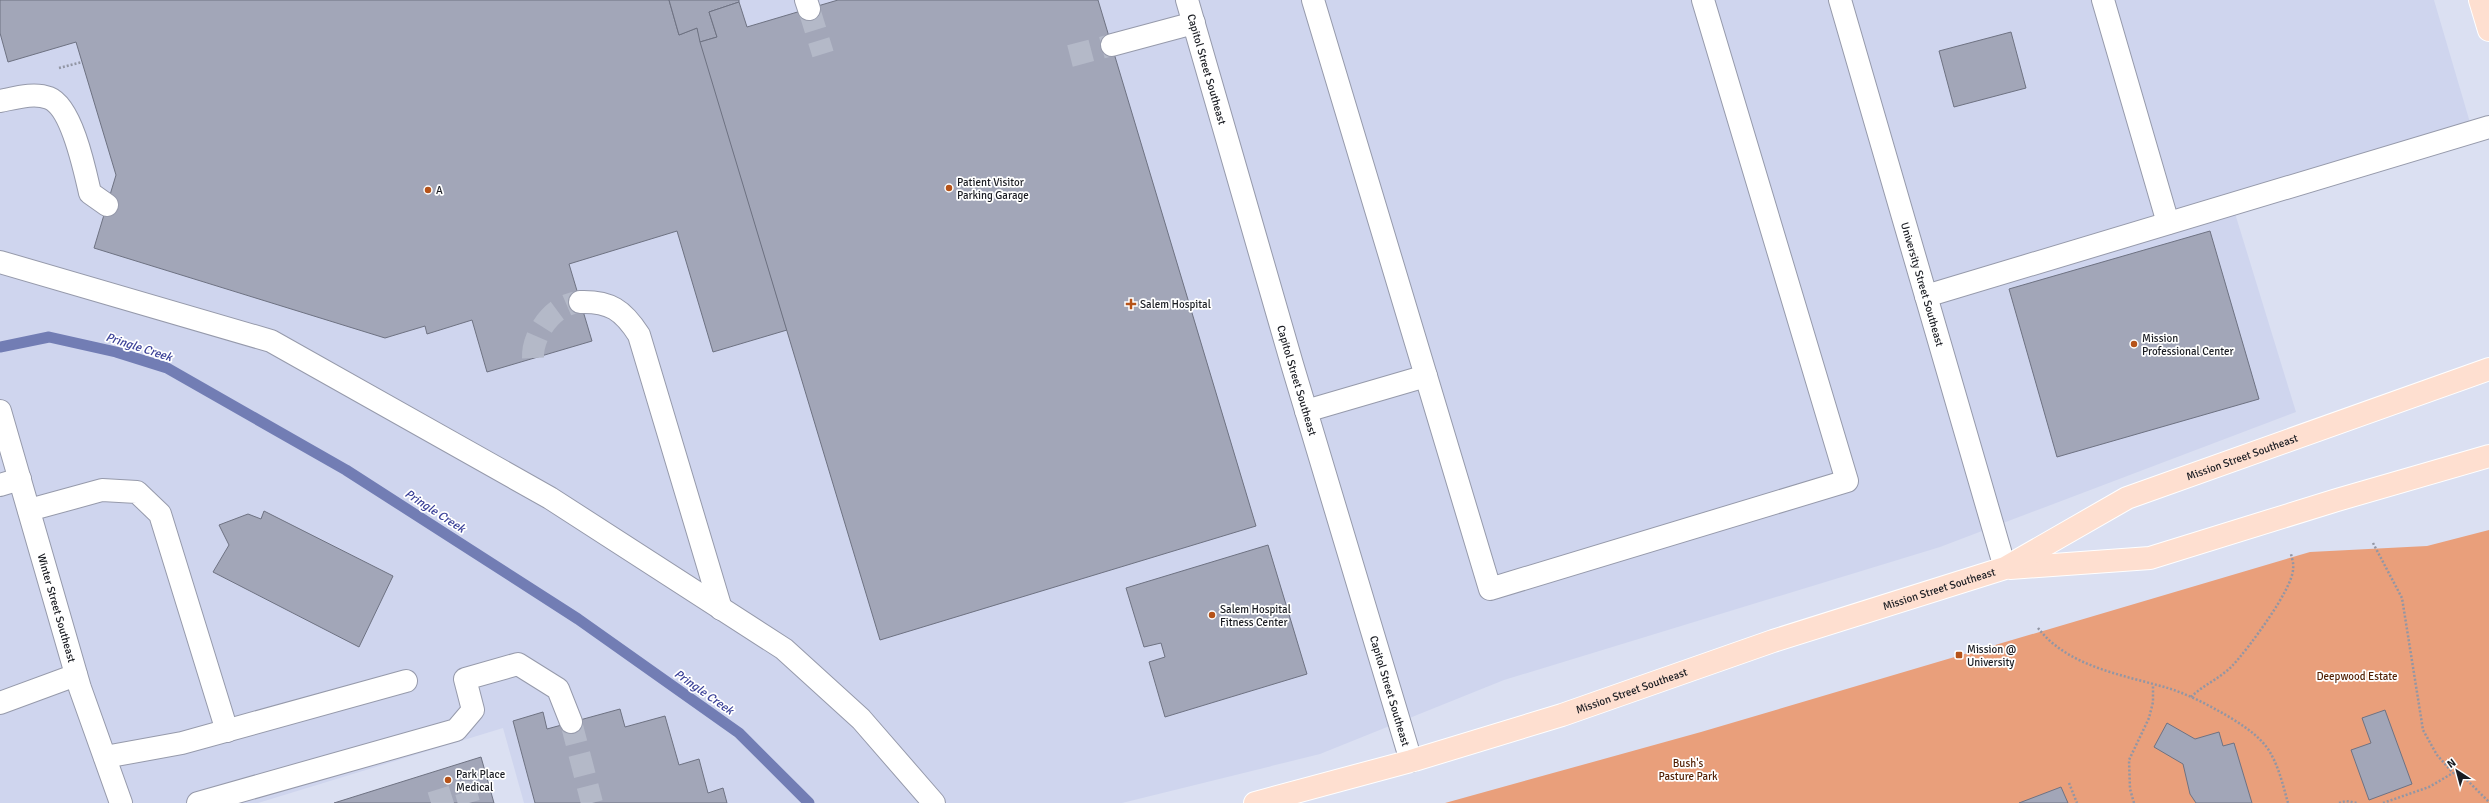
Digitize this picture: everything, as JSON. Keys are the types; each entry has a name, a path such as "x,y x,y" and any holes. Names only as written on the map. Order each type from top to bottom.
{"main road":[{"path":"2480,0 2489,30"},
{"name":"Mission Street Southeast","path":"1255,803 1411,760 1562,715 1773,641 2005,568 2127,498 2489,369"},
{"name":"Mission Street Southeast","path":"2005,568 2150,558 2337,500 2489,456"}],"street":[{"name":"Capitol Street Southeast","path":"1187,0 1306,411 1411,760"},
{"path":"1313,0 1490,589 1847,481 1703,0"},
{"name":"University Street Southeast","path":"1840,0 2005,568"},
{"path":"2103,0 2168,223"},
{"path":"1112,46 1194,23"},
{"path":"0,101 30,95 50,98 62,110 81,152 90,193 107,205"},
{"path":"1926,296 2489,127"},
{"path":"0,262 271,341 550,498 784,649 861,719 934,803"},
{"path":"580,302 596,302 614,308 629,319 639,335 721,609"},
{"path":"1306,411 1426,376"},
{"name":"Winter Street Southeast","path":"2,416 10,482 29,510 76,676 121,803"},
{"path":"29,510 102,490 136,492 160,514 227,731"},
{"path":"198,803 456,730 473,710 465,679 518,664 558,689 571,722"},
{"path":"0,703 76,676"},
{"path":"105,757 182,743 406,681"}],"path":[{"path":"2373,543 2402,598 2423,730 2437,755 2453,774 2468,781 2489,802"},
{"path":"2191,697 2203,685 2232,667 2250,644 2290,582 2294,570 2291,554"},
{"path":"2038,628 2048,641 2068,655 2112,673 2191,697 2251,730 2267,748 2273,759 2288,803"},
{"path":"2134,803 2130,789 2129,760 2149,718 2153,702 2153,685"},
{"path":"2383,803 2429,787 2453,774"},
{"path":"2069,783 2077,803"},
{"path":"2339,803 2346,801 2357,803"}],"shaded area":[{"name":"Salem Hospital","path":"0,0 2434,0 2471,126 2230,197 2296,412 1940,547 1504,680 1320,754 1122,803 524,803 503,728 258,803 0,803"}],"green space":[{"name":"Deepwood Estate","path":"2489,530 2489,803 1445,803 1701,732 2310,552 2427,546"}],"building":[{"name":"A","path":"0,0 669,0 679,35 697,28 787,330 713,352 677,231 569,264 592,341 487,372 472,320 427,334 425,326 385,338 94,248 116,175 76,42 8,62 0,33"},
{"path":"669,0 739,0 739,2 709,12 717,37 700,42 697,28 679,35"},
{"name":"Patient Visitor Parking Garage","path":"838,0 1098,0 1256,526 880,640 700,42 717,37 709,12 739,2 747,27"},
{"path":"2011,32 2026,88 1954,107 1939,51"},
{"name":"Mission Professional Center","path":"2210,231 2259,399 2057,457 2009,289"},
{"path":"264,511 393,576 359,647 213,572 229,545 219,525 248,514 261,519"},
{"name":"Salem Hospital Fitness Center","path":"1268,545 1307,674 1165,717 1149,662 1165,657 1161,643 1144,647 1126,588"},
{"path":"620,709 625,727 665,716 679,765 699,759 708,793 723,788 727,803 535,803 513,721 543,712 547,729"},
{"path":"2385,710 2412,784 2369,800 2351,750 2371,743 2362,718"},
{"path":"2167,723 2195,739 2219,732 2223,746 2234,743 2252,803 2196,803 2190,794 2183,764 2154,747"},
{"name":"Park Place Medical","path":"481,757 494,803 334,803"},
{"path":"2061,787 2068,803 2019,803"}],"waterway":[{"name":"Pringle Creek","path":"0,347 49,337 116,352 167,368 346,470 578,619 739,733 809,803"}],"tunnel":[{"path":"809,9 823,54"},
{"path":"1070,56 1112,45"},
{"path":"533,358 536,339 546,321 562,308 570,304 580,302"},
{"path":"571,722 592,803"},
{"path":"431,803 466,792 469,803"}],"place":[{"name":"Patient Visitor Parking Garage","path":"949,188"},
{"name":"A","path":"428,190"},
{"name":"Salem Hospital","path":"1131,304"},
{"name":"Mission Professional Center","path":"2134,344"},
{"name":"Salem Hospital Fitness Center","path":"1212,615"},
{"name":"Mission @ University","path":"1959,655"},
{"name":"Park Place Medical","path":"448,780"}],"park label":[{"name":"Bush's Pasture Park","path":"1688,769"}]}
